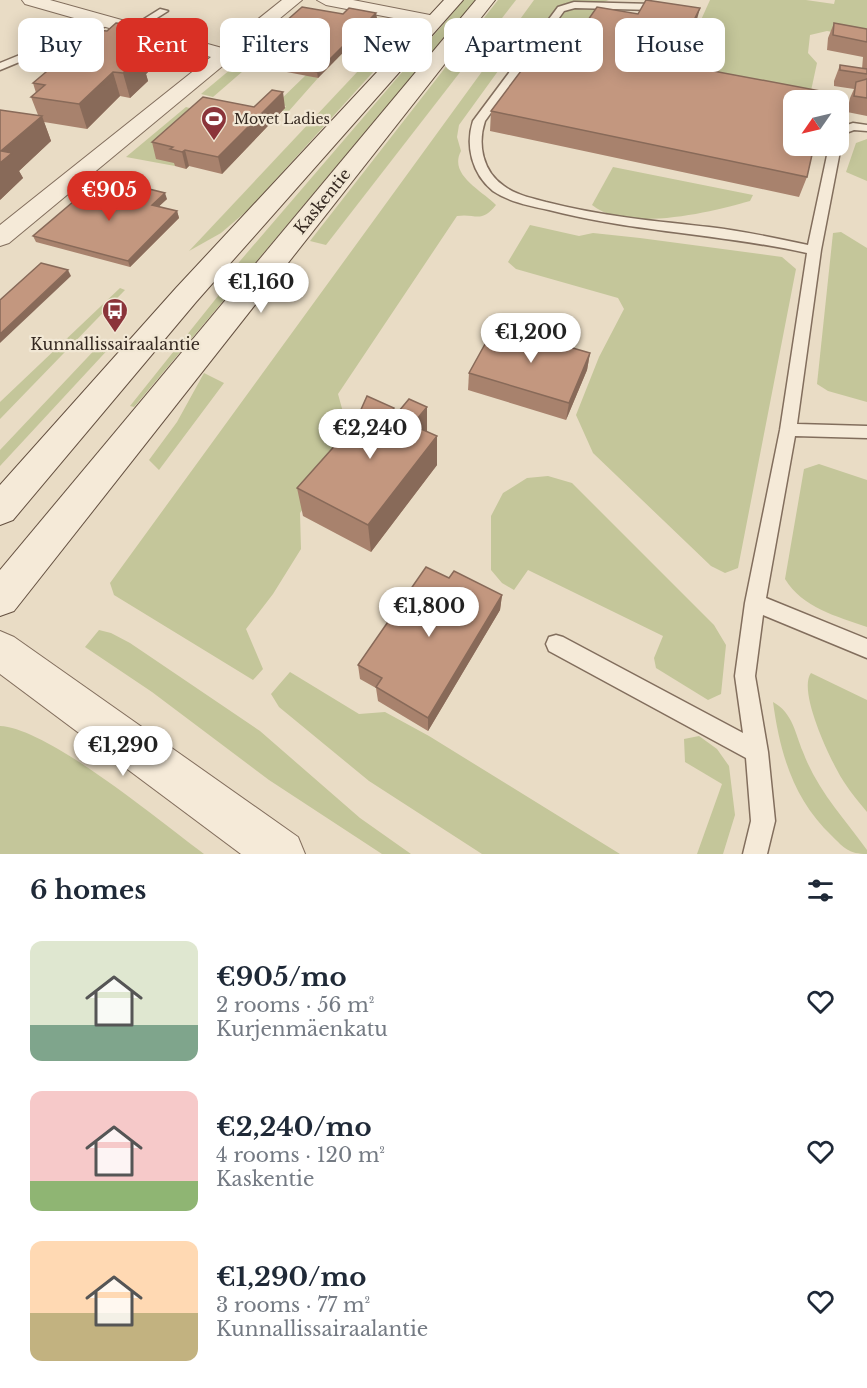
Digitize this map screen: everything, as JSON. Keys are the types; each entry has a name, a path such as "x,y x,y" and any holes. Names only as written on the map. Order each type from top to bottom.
{"main road":[{"path":"0,510 186,295 454,0"},
{"name":"Kaskentie","path":"0,599 486,0"},
{"path":"0,650 281,854"}],"street":[{"path":"31,0 116,24"},
{"path":"271,18 293,0"},
{"path":"326,0 435,21"},
{"path":"0,238 220,59"}],"lane":[{"path":"653,7 612,8 574,5 561,9 479,121 474,133 480,165 492,184 512,196 606,220 762,238 814,250"},
{"path":"151,18 163,11"},
{"path":"0,67 108,22"},
{"path":"849,128 853,126 867,128"},
{"path":"755,854 763,821 757,752 745,688 755,603 788,430 814,250 833,156"},
{"path":"788,430 867,432"},
{"path":"755,603 867,649"},
{"path":"556,644 757,752"}],"green space":[{"path":"464,0 476,0 461,18 449,18"},
{"path":"498,0 516,0 502,18 484,18"},
{"path":"534,0 609,0 598,4 594,18 521,18"},
{"path":"710,0 806,0 834,4 835,0 867,0 867,38 827,31 810,35 808,53 817,63 811,90 783,90 783,98 650,75 652,72 725,72 725,18 702,18"},
{"path":"444,23 444,38 432,52 432,37"},
{"path":"444,69 444,72 460,72 326,245 310,241"},
{"path":"227,72 242,72 213,97 201,94"},
{"path":"357,72 373,72 248,210 221,233 189,251"},
{"path":"402,72 415,72 134,407 130,406 222,291 234,268"},
{"path":"482,72 497,72 459,125 457,137 461,151 458,160 459,168 463,175 496,205 482,216 457,216 338,394 346,423 358,432 300,513 301,549 273,594 246,629 263,669 253,680 114,595 110,583"},
{"path":"306,75 318,78 288,112 282,111 286,106 276,104"},
{"path":"186,107 193,109 157,158 177,163 175,166 126,157"},
{"path":"867,139 867,181 846,172 856,143"},
{"path":"613,167 753,195 750,201 670,218 626,218 607,213 592,205"},
{"path":"530,225 579,236 593,233 782,257 796,269 738,568 725,573 711,566 593,453 576,415 599,357 624,309 618,298 516,269 508,262"},
{"path":"841,232 867,248 867,402 828,391 817,384 833,233"},
{"path":"120,288 125,290 0,419 0,402"},
{"path":"103,341 113,344 0,466 0,450"},
{"path":"204,373 224,383 159,470 149,460 177,422"},
{"path":"819,464 867,480 867,627 821,610 801,597 785,579 804,469"},
{"path":"548,476 572,483 714,625 726,645 721,694 708,700 656,668 654,658 663,636 528,570 514,590 502,583 491,570 491,516 503,493 527,478"},
{"path":"99,630 111,633 130,643 260,731 360,818 411,854 382,854 269,780 152,692 85,647"},
{"path":"290,672 359,714 385,712 429,736 620,854 482,854 369,781 279,707 271,694"},
{"path":"811,673 867,700 867,812 839,773 818,728 809,695 808,682"},
{"path":"773,702 789,718 816,779 867,850 867,854 856,853 844,847 807,807 784,757"},
{"path":"0,726 21,731 46,742 74,759 204,854 0,854"},
{"path":"699,736 717,749 729,766 735,815 723,854 697,854 722,784 685,762 684,739"}],"building":[{"path":"646,0 700,8 695,18 615,18 615,72 718,72 815,90 783,90 783,156 812,156 807,177 491,111 520,72 603,72 603,18 589,18 597,7 638,14"},
{"path":"302,7 343,14 349,8 376,13 371,18 342,18 342,47 330,59 330,18 289,18"},
{"path":"116,23 116,72 123,73 113,72 79,104 31,97 45,85 33,83 46,72 104,72 104,31 107,31"},
{"path":"834,23 867,29 867,42 833,35"},
{"path":"840,65 867,69 867,74 840,70"},
{"path":"867,79 867,98 854,96 856,82"},
{"path":"272,90 283,92 218,157 185,150 182,152 170,149 173,147 152,142 203,97 254,107"},
{"path":"0,110 42,116 1,151 12,153 0,163"},
{"path":"129,184 165,193 152,205 177,211 128,261 33,236 87,190 115,197"},
{"path":"41,263 68,270 0,334 0,300"},
{"path":"495,326 516,329 521,333 590,353 569,403 469,373"},
{"path":"367,396 394,408 390,414 394,417 409,399 427,407 412,425 437,436 368,525 297,488 355,423"},
{"path":"426,567 449,578 454,571 502,595 428,718 376,687 382,678 358,665"}],"place":[{"name":"Movet Ladies","path":"214,142"},
{"name":"Kunnallissairaalantie","path":"115,334"}]}
